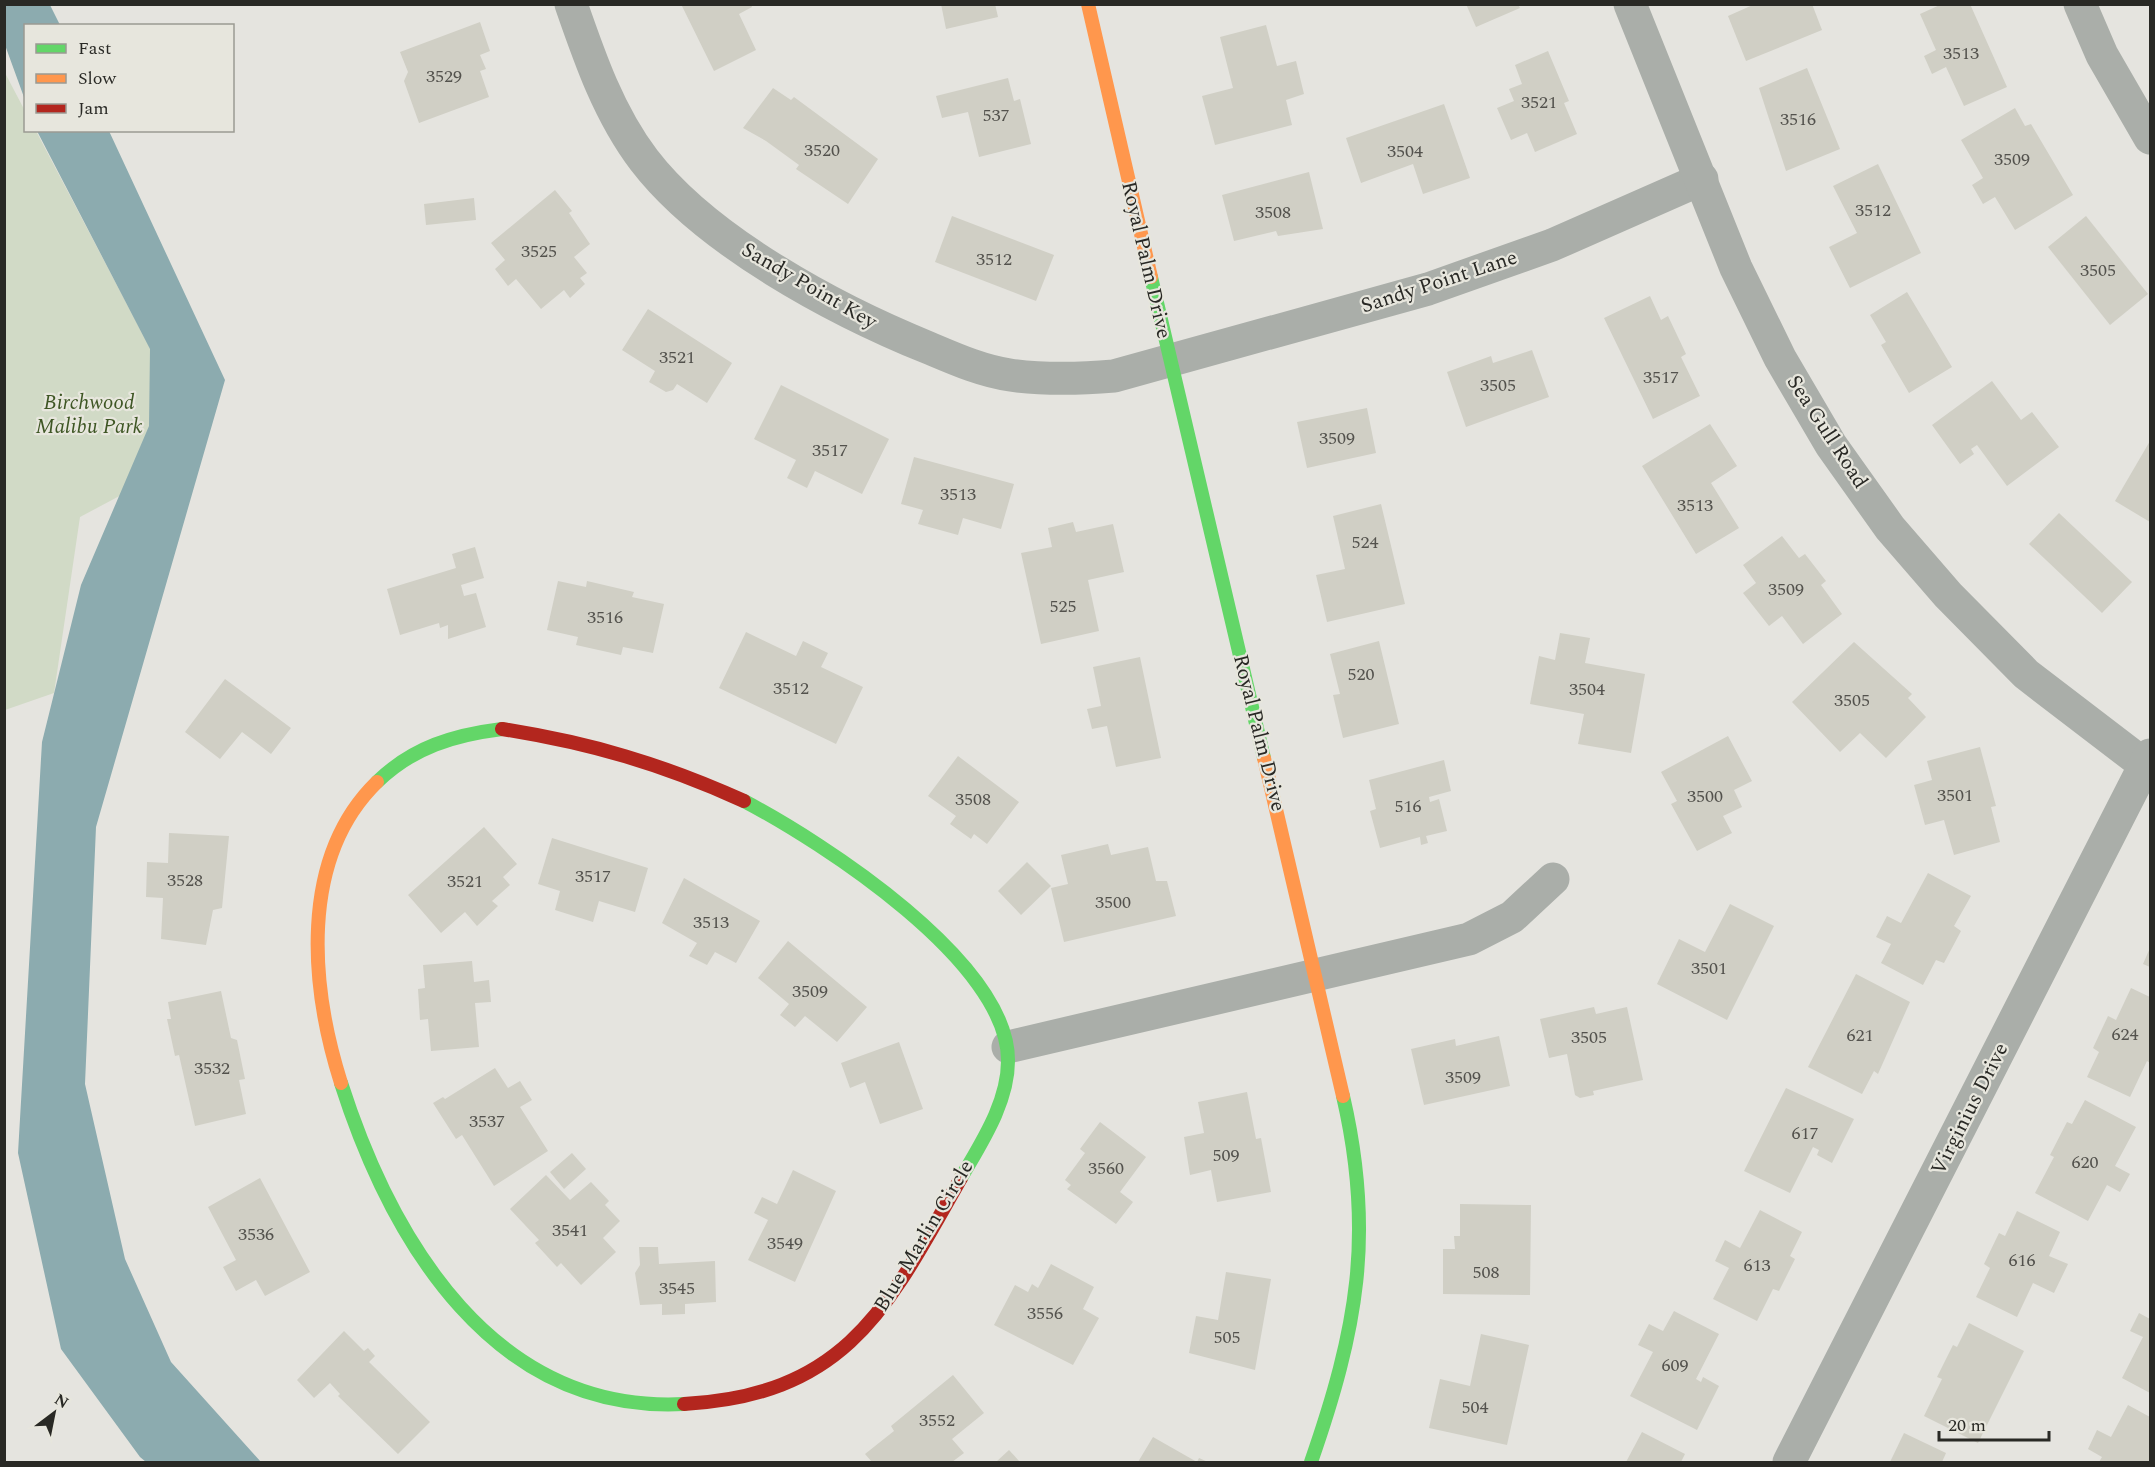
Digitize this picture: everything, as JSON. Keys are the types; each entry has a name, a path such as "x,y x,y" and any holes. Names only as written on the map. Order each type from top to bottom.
{"street":[{"name":"Sandy Point Key","path":"572,4 589,58 613,111 644,160 682,202 728,238 830,302 896,335 968,364 1009,375 1062,380 1114,376 1169,362"},
{"name":"Royal Palm Drive","path":"1088,4 1169,362 1300,903 1349,1126 1361,1202 1361,1253 1353,1322 1331,1409 1311,1462"},
{"name":"Sea Gull Road","path":"1630,4 1736,268 1780,358 1831,445 1890,528 1948,595 2026,674 2149,763"},
{"path":"2080,4 2103,56 2151,138"},
{"name":"Sandy Point Lane","path":"1169,362 1428,290 1552,245 1702,179"},
{"name":"Blue Marlin Circle","path":"502,729 549,735 624,752 699,779 786,823 859,871 924,926 985,992 1000,1019 1008,1047 1009,1063 1004,1094 943,1214 887,1307 856,1340 820,1366 780,1384 725,1401 678,1406 640,1404 587,1392 542,1373 486,1335 452,1300 412,1243 376,1178 353,1122 329,1045 319,980 318,914 324,878 339,835 363,796 391,768 425,747 462,734 502,729"},
{"name":"Virginius Drive","path":"1789,1462 2149,763"},
{"path":"1008,1047 1469,939 1512,917 1553,879"}],"green space":[{"name":"Birchwood Malibu Park","path":"4,71 24,109 24,132 37,132 204,451 80,517 54,693 5,710"}],"water":[{"path":"5,4 50,5 60,24 24,24 24,97 5,45"},
{"path":"38,132 109,132 225,380 96,827 85,1084 125,1259 171,1362 261,1462 146,1462 140,1457 61,1349 18,1153 42,742 81,585 149,426 150,349"}],"building":[{"path":"681,4 751,4 752,7 739,14 756,50 714,71"},
{"path":"941,4 995,4 998,17 946,29"},
{"path":"1466,4 1518,4 1520,8 1476,27"},
{"path":"1755,4 1812,4 1822,30 1746,61 1728,16"},
{"path":"1942,4 1970,4 2007,87 1964,106 1946,67 1932,74 1924,56 1936,50 1920,14"},
{"path":"480,22 490,51 480,55 486,69 480,71 489,97 419,123 404,81 408,72 400,52"},
{"path":"1266,25 1277,66 1296,61 1304,94 1286,100 1292,125 1215,145 1202,96 1233,88 1220,37"},
{"path":"1548,51 1569,101 1564,103 1577,134 1535,152 1527,133 1511,140 1497,108 1514,101 1509,89 1522,84 1515,65"},
{"path":"1807,68 1840,149 1786,171 1759,88"},
{"path":"1008,78 1014,101 1020,99 1031,144 979,157 968,112 942,118 936,96"},
{"path":"773,88 791,100 794,97 878,159 848,204 796,169 799,165 766,141 743,128"},
{"path":"1444,104 1470,178 1423,194 1413,164 1361,183 1346,138"},
{"path":"2015,108 2025,126 2031,124 2073,195 2015,230 1995,197 1983,204 1972,185 1983,178 1961,140"},
{"path":"1878,164 1921,253 1850,288 1829,247 1857,233 1833,186"},
{"path":"1309,172 1323,229 1278,236 1276,231 1234,241 1222,195"},
{"path":"555,190 572,211 569,213 590,244 574,257 587,273 580,278 585,284 570,298 564,290 541,309 516,279 508,286 495,269 505,260 491,243"},
{"path":"474,198 476,220 426,225 424,204"},
{"path":"952,216 1054,255 1036,301 935,262"},
{"path":"2086,216 2148,294 2110,325 2048,247"},
{"path":"1907,292 1952,367 1909,393 1881,345 1886,342 1870,315"},
{"path":"1650,296 1661,320 1668,316 1686,354 1681,357 1700,396 1653,419 1604,318"},
{"path":"648,309 732,363 707,403 677,384 673,390 666,392 649,382 655,371 622,350"},
{"path":"1532,350 1549,397 1466,427 1447,372 1491,356 1493,363"},
{"path":"1992,381 2021,420 2032,412 2059,447 2007,486 1977,445 1971,449 1974,454 1960,464 1932,425"},
{"path":"781,385 889,439 862,494 815,471 807,488 787,478 796,460 754,439"},
{"path":"1367,408 1376,453 1307,468 1297,422"},
{"path":"1710,424 1737,466 1711,483 1739,528 1696,554 1642,466"},
{"path":"2150,441 2150,522 2115,501"},
{"path":"914,457 1014,484 1001,529 963,518 958,535 918,524 923,510 901,504"},
{"path":"1381,504 1405,604 1327,622 1316,575 1345,569 1333,516"},
{"path":"2059,513 2132,582 2102,613 2029,544"},
{"path":"1073,522 1076,532 1113,524 1124,572 1088,580 1099,631 1041,644 1021,553 1052,547 1048,528"},
{"path":"1782,536 1799,558 1805,554 1826,581 1821,585 1842,614 1803,644 1782,616 1769,626 1743,593 1756,583 1743,565"},
{"path":"475,547 484,578 461,585 464,596 476,593 486,627 448,639 448,625 440,628 439,623 400,635 387,589 456,568 452,554"},
{"path":"558,581 586,587 587,581 634,592 632,597 664,604 653,653 623,647 621,655 576,645 578,637 547,630"},
{"path":"746,632 796,656 803,641 828,653 821,667 863,687 836,744 719,688"},
{"path":"1560,633 1590,638 1585,663 1645,674 1631,753 1578,744 1584,714 1530,704 1539,656 1555,660"},
{"path":"1379,641 1399,724 1343,738 1333,695 1340,694 1330,654"},
{"path":"1854,642 1912,694 1908,698 1926,717 1886,758 1860,733 1840,752 1792,702"},
{"path":"1140,657 1161,758 1116,767 1107,726 1092,729 1087,709 1101,706 1093,667"},
{"path":"225,679 291,728 271,754 242,732 220,759 185,732"},
{"path":"1728,736 1752,781 1734,790 1742,807 1723,816 1732,833 1697,851 1671,804 1677,801 1661,772"},
{"path":"1980,747 1996,806 1991,807 2000,842 1954,855 1944,820 1925,825 1914,785 1932,780 1927,761"},
{"path":"958,756 1019,802 987,844 974,834 971,839 950,824 956,816 928,796"},
{"path":"1444,760 1451,791 1429,797 1430,802 1439,799 1447,831 1426,836 1428,843 1421,845 1420,837 1380,848 1370,811 1376,809 1369,780"},
{"path":"484,827 517,864 503,877 510,885 492,901 498,906 477,926 465,912 441,933 408,895"},
{"path":"169,833 229,836 222,908 213,910 206,945 161,939 163,898 146,897 147,862 168,863"},
{"path":"552,838 648,868 635,912 599,901 593,922 555,910 560,891 538,884"},
{"path":"1108,844 1111,855 1148,847 1156,881 1167,881 1176,916 1064,942 1051,888 1068,884 1061,855"},
{"path":"1027,862 1051,886 1021,915 998,891"},
{"path":"1928,873 1971,896 1954,926 1961,931 1944,963 1936,960 1923,985 1881,963 1891,944 1876,937 1887,916 1901,923"},
{"path":"684,878 760,921 736,963 715,952 707,965 689,956 697,943 662,923"},
{"path":"1730,904 1774,926 1727,1020 1657,984 1679,939 1705,952"},
{"path":"788,941 867,1007 837,1042 805,1016 795,1027 780,1015 789,1004 758,978"},
{"path":"2150,948 2150,967 2143,964"},
{"path":"472,961 474,982 489,980 491,1002 475,1003 479,1047 431,1051 428,1019 420,1020 418,989 425,988 423,965"},
{"path":"1856,974 1910,1002 1878,1074 1874,1071 1862,1094 1808,1067"},
{"path":"2131,988 2150,997 2150,1063 2147,1061 2130,1097 2087,1077 2099,1052 2093,1048 2108,1016 2116,1020"},
{"path":"221,991 231,1038 237,1040 245,1079 239,1080 246,1114 195,1126 179,1055 175,1056 167,1019 171,1019 168,1002"},
{"path":"1594,1007 1596,1014 1627,1007 1643,1080 1593,1091 1594,1095 1580,1098 1575,1095 1567,1054 1549,1058 1540,1019"},
{"path":"1499,1036 1510,1086 1424,1105 1411,1049 1455,1039 1456,1046"},
{"path":"899,1042 923,1109 880,1124 865,1082 850,1088 841,1063"},
{"path":"495,1068 508,1088 520,1081 532,1100 520,1107 548,1151 494,1186 462,1135 456,1139 433,1103 443,1097 445,1099"},
{"path":"1786,1088 1854,1119 1832,1163 1817,1155 1819,1150 1813,1147 1790,1193 1744,1171"},
{"path":"1247,1092 1256,1139 1261,1138 1271,1192 1217,1202 1211,1170 1190,1175 1184,1137 1204,1133 1198,1102"},
{"path":"2085,1100 2136,1127 2115,1166 2130,1174 2120,1192 2107,1185 2088,1221 2035,1193 2054,1157 2050,1155 2067,1122 2072,1124"},
{"path":"1100,1122 1146,1157 1120,1192 1133,1202 1116,1224 1067,1189 1071,1185 1065,1180 1085,1153 1080,1149"},
{"path":"572,1153 586,1169 564,1189 550,1172"},
{"path":"793,1170 836,1191 795,1282 748,1260 768,1220 754,1213 762,1197 777,1204"},
{"path":"546,1175 570,1200 591,1182 609,1201 605,1205 620,1221 603,1238 616,1252 581,1285 561,1263 557,1267 535,1243 539,1240 510,1209"},
{"path":"260,1178 310,1272 265,1296 256,1280 236,1291 223,1267 236,1260 208,1207"},
{"path":"1460,1204 1531,1205 1530,1295 1443,1294 1443,1249 1455,1249 1454,1236 1460,1236"},
{"path":"1760,1210 1802,1232 1790,1256 1795,1259 1779,1291 1773,1289 1757,1321 1713,1299 1729,1268 1715,1261 1725,1240 1740,1248"},
{"path":"2017,1211 2060,1232 2049,1256 2068,1264 2054,1293 2033,1283 2017,1317 1976,1297 1990,1268 1984,1264 1999,1233 2005,1236"},
{"path":"639,1247 658,1247 659,1264 715,1261 716,1302 685,1304 685,1314 662,1315 662,1304 640,1305 635,1273 640,1265"},
{"path":"1051,1264 1094,1287 1083,1309 1099,1318 1073,1365 994,1325 1015,1285 1028,1292 1032,1284 1038,1288"},
{"path":"1226,1272 1271,1279 1255,1370 1189,1353 1196,1316 1218,1320"},
{"path":"1674,1311 1719,1334 1696,1379 1701,1382 1703,1377 1719,1386 1697,1430 1630,1396 1653,1352 1638,1345 1649,1324 1663,1331"},
{"path":"2139,1313 2150,1319 2150,1393 2122,1378 2143,1337 2130,1331"},
{"path":"1969,1323 2024,1351 1978,1443 1924,1416 1942,1379 1937,1377 1953,1345 1957,1347"},
{"path":"344,1331 364,1351 368,1348 375,1356 369,1362 430,1422 398,1454 338,1396 340,1394 330,1383 314,1398 297,1380"},
{"path":"1481,1334 1529,1345 1507,1445 1429,1428 1440,1379 1470,1386"},
{"path":"953,1375 984,1413 952,1439 964,1453 952,1462 872,1462 865,1454 894,1431 891,1426"},
{"path":"2128,1405 2150,1417 2150,1462 2099,1462 2102,1457 2088,1449 2097,1430 2111,1437"},
{"path":"1642,1432 1685,1454 1681,1462 1626,1462"},
{"path":"1904,1433 1946,1453 1942,1462 1890,1462"},
{"path":"1153,1437 1197,1462 1138,1462"},
{"path":"1009,1450 1020,1462 996,1462"}],"traffic: fast":[{"path":"1151,277 1264,758"},
{"path":"377,782 420,751 451,739 502,729"},
{"path":"744,801 818,845 906,909 945,946 978,984 1000,1023 1008,1061 1007,1077 992,1122 961,1178"},
{"path":"341,1083 363,1143 389,1202 422,1257 460,1307 505,1349 557,1380 617,1400 684,1404"},
{"path":"1311,1462 1340,1369 1350,1325 1356,1281 1359,1238 1358,1193 1353,1146 1343,1096"}],"traffic: slow":[{"path":"1088,4 1151,277"},
{"path":"1264,758 1343,1096"},
{"path":"341,1083 323,1007 318,966 318,926 323,886 334,848 352,813 377,782"}],"traffic: jam":[{"path":"502,729 566,741 626,756 684,776 744,801"},
{"path":"684,1404 740,1397 786,1383 825,1362 857,1335 885,1303 910,1266 961,1178"}]}
